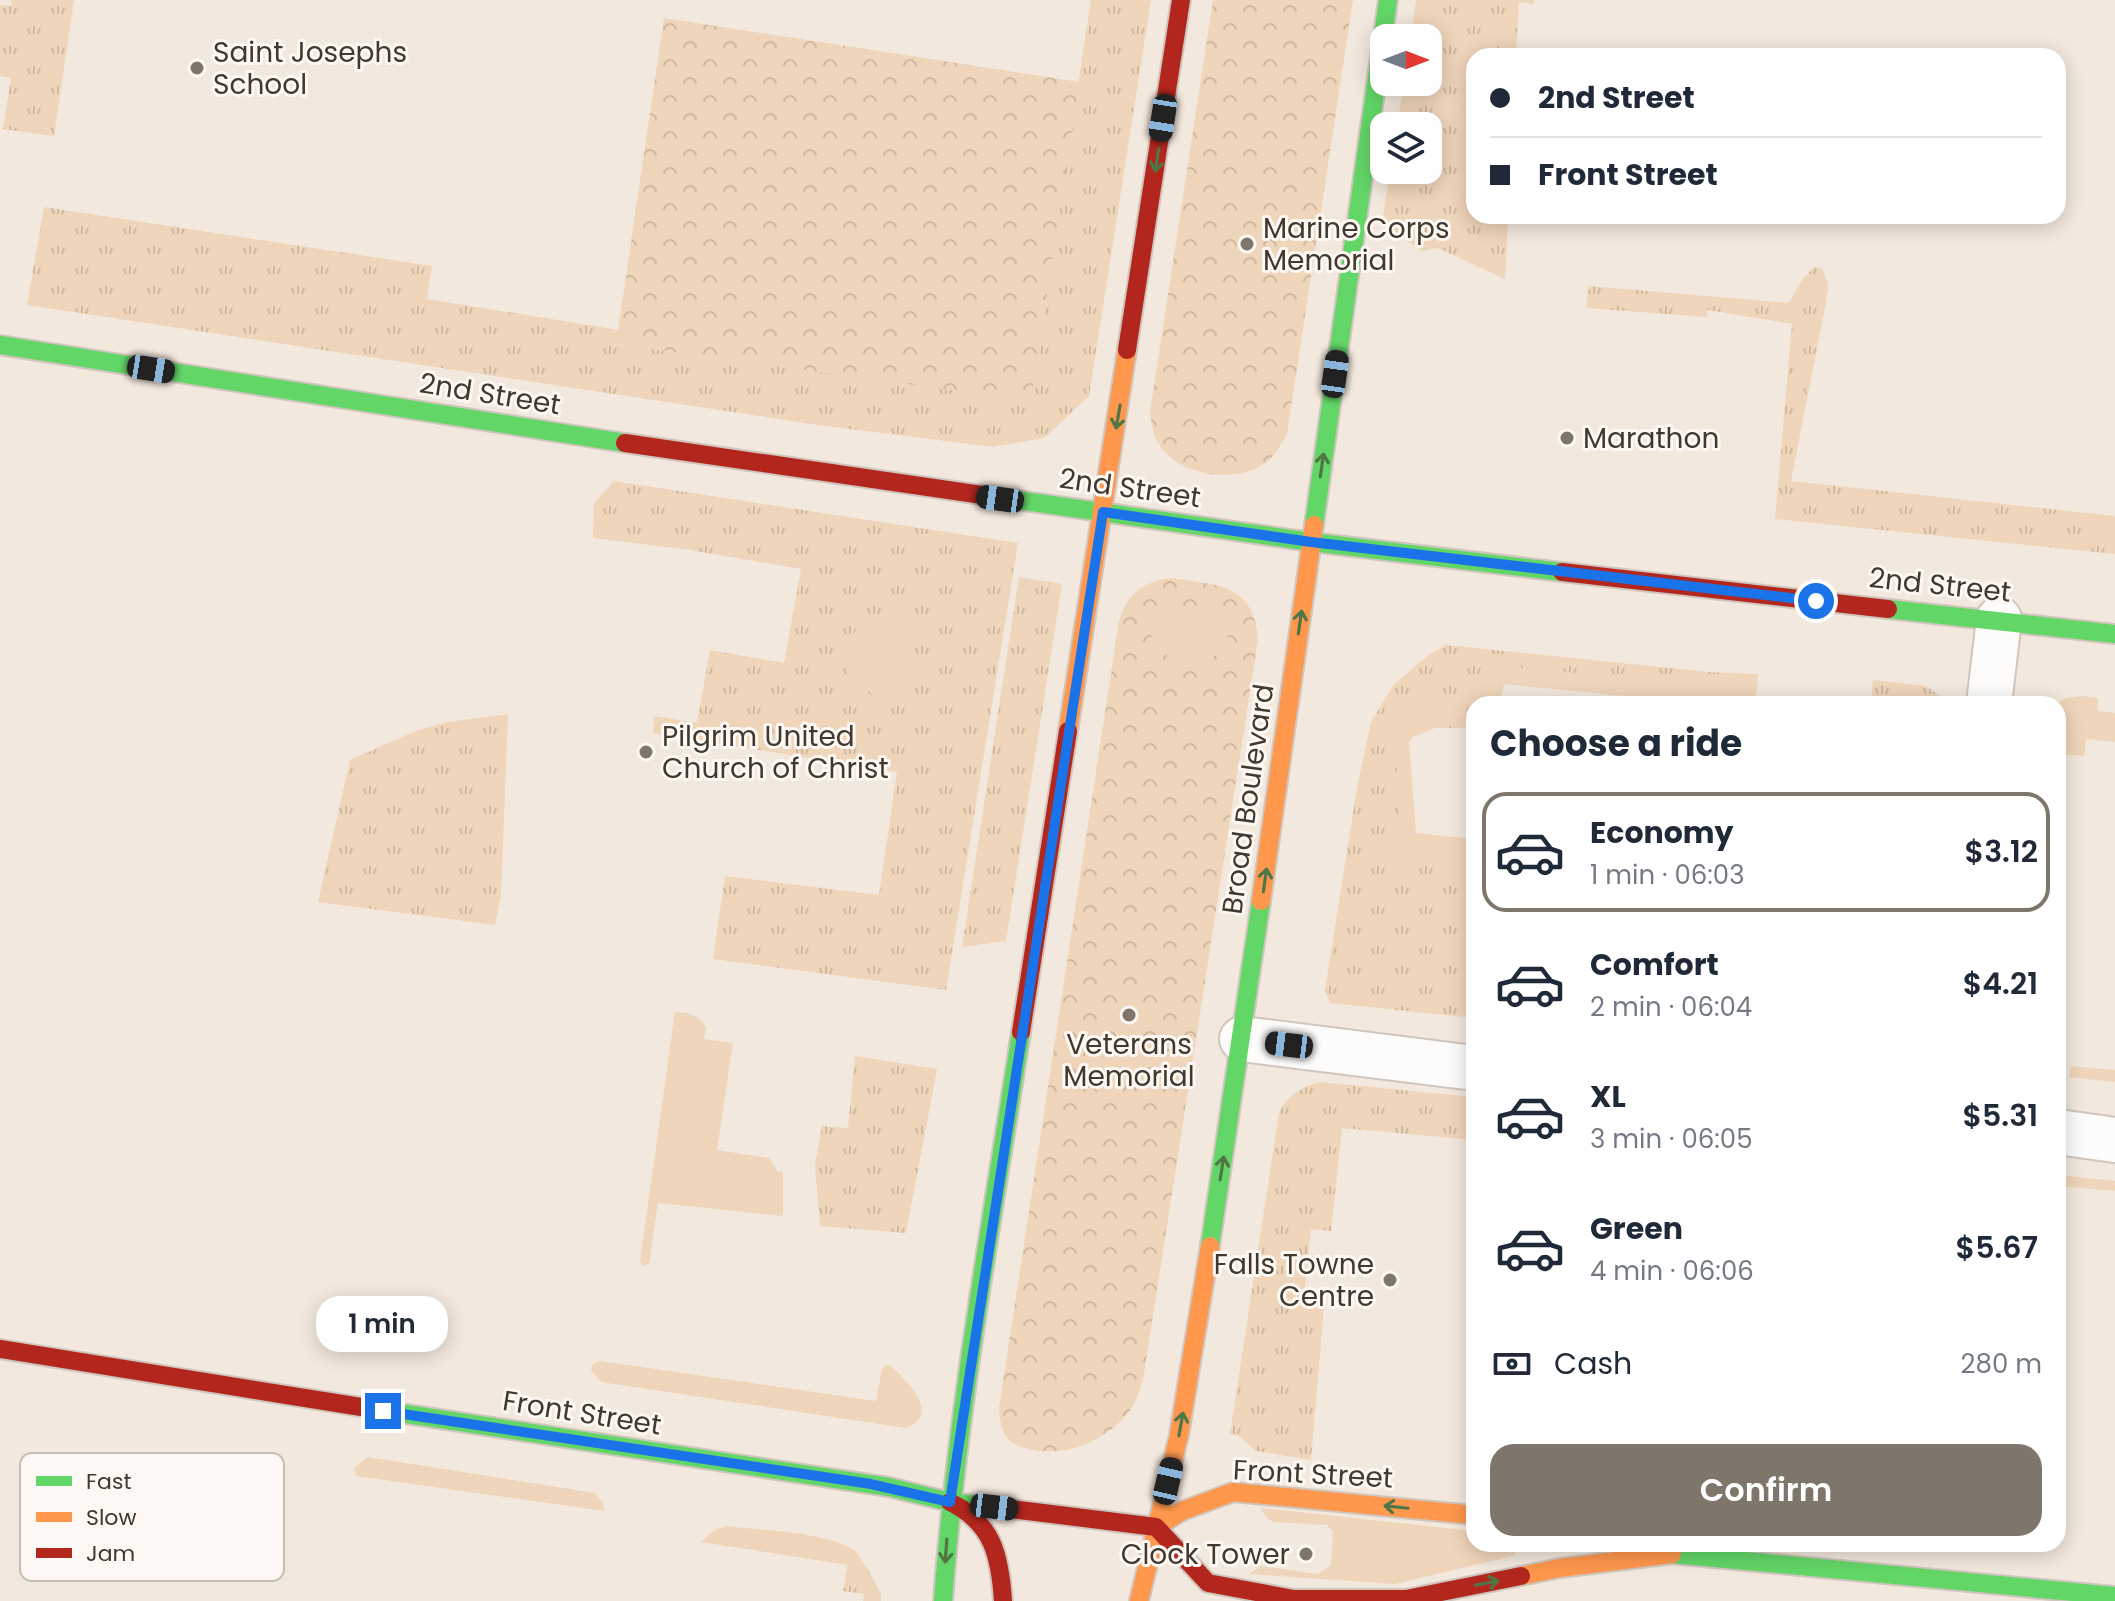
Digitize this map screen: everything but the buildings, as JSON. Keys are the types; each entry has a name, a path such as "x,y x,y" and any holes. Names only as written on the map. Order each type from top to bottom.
{"main road":[{"path":"943,1601 950,1502 1181,0"},
{"name":"Broad Boulevard","path":"1139,1601 1179,1435 1242,1039 1388,0"},
{"name":"2nd Street","path":"0,345 704,455 1311,542 2115,634"},
{"name":"Front Street","path":"0,1349 383,1411 871,1484 950,1502 1156,1527 1182,1511 1233,1492 1466,1514"},
{"path":"950,1502 976,1516 995,1550 1002,1579 1003,1601"},
{"path":"1156,1527 1208,1583 1294,1599 1406,1599 1560,1568 1672,1554"},
{"path":"1664,1552 2115,1596"}],"street":[{"path":"1990,696 1999,619"},
{"path":"1242,1039 1466,1067"},
{"path":"2066,1133 2115,1140"}],"green space":[{"path":"12,0 74,0 54,136 3,129 11,78 0,76 0,5 11,6"},
{"path":"1091,0 1151,0 1089,396 1044,438 993,447 818,425 27,305 44,207 432,266 427,299 619,330 616,344 1030,401"},
{"path":"1213,0 1353,0 1287,434 1276,453 1264,464 1231,475 1201,472 1173,459 1155,437 1150,412"},
{"path":"1416,0 1534,0 1534,4 1519,2 1516,48 1466,48 1466,224 1508,224 1505,279 1438,248 1422,251 1382,223 1388,184 1442,184 1442,112 1399,112 1402,96 1442,96 1442,24 1413,24"},
{"path":"664,18 1079,82 1031,401 616,344"},
{"path":"1814,267 1822,268 1828,284 1791,481 2115,516 2115,554 1775,519 1792,324 1707,310 1707,317 1586,308 1589,286 1789,303 1802,280"},
{"path":"614,481 1018,543 946,990 713,959 725,876 879,895 897,772 653,733 654,716 697,723 710,650 784,663 801,569 690,550 593,538 594,503"},
{"path":"1019,577 1062,584 1006,941 962,947"},
{"path":"1172,578 1218,586 1241,598 1250,608 1258,640 1142,1384 1128,1413 1108,1432 1083,1445 1042,1451 1022,1447 1009,1440 1002,1427 999,1408 1119,621 1127,603 1138,590 1152,582"},
{"path":"1163,607 1208,612 1226,621 1229,629 1220,650 1209,660 1195,663 1166,655 1159,649 1151,632 1155,614"},
{"path":"891,621 905,628 911,649 908,674 891,699 873,694 850,680 848,658 853,637 859,623"},
{"path":"1446,645 1709,672 1758,674 1757,688 1492,666 1486,668 1480,679 1479,692 1490,696 1466,696 1466,728 1435,728 1443,709 1394,729 1401,821 1394,828 1418,854 1466,857 1466,1017 1330,1003 1325,990 1357,788 1371,722 1394,684 1430,654"},
{"path":"1492,666 1757,688 1756,696 1625,696 1504,684 1501,696 1488,696 1479,693 1480,679 1486,668"},
{"path":"1873,680 1926,686 1940,696 1872,696"},
{"path":"1432,697 1443,702 1435,728 1413,737 1409,742 1416,833 1466,838 1466,857 1418,854 1412,859 1392,861 1389,855 1389,840 1401,820 1394,729 1414,705"},
{"path":"2066,698 2098,698 2097,711 2115,713 2115,742 2086,739 2084,756 2066,755"},
{"path":"508,714 501,895 495,925 318,902 350,760 418,730 448,722"},
{"path":"675,1012 699,1019 706,1027 704,1039 733,1043 717,1150 769,1158 777,1171 783,1172 783,1216 658,1203 649,1264 643,1266 640,1261"},
{"path":"855,1056 937,1069 906,1233 820,1226 815,1165 822,1126 848,1128"},
{"path":"2071,1066 2115,1070 2115,1082 2069,1077"},
{"path":"1320,1082 1466,1096 1466,1139 1342,1128 1331,1231 1311,1229 1304,1295 1325,1295 1311,1460 1256,1451 1239,1436 1230,1434 1279,1113 1287,1101"},
{"path":"2066,1176 2115,1181 2115,1191 2066,1187"},
{"path":"600,1361 876,1401 882,1369 886,1365 891,1366 918,1397 921,1414 916,1422 906,1428 601,1382 591,1370 593,1364"},
{"path":"368,1457 595,1493 605,1511 356,1476 354,1468"},
{"path":"1260,1508 1466,1530 1466,1552 1516,1552 1513,1556 1395,1584 1249,1574 1261,1566 1318,1574 1331,1565 1333,1532 1327,1525 1273,1522"},
{"path":"725,1526 831,1540 856,1552 867,1568 701,1542"},
{"path":"848,1563 867,1568 881,1594 881,1601 863,1601 864,1594 843,1591"}],"traffic: fast":[{"path":"1314,525 1388,0"},
{"path":"0,345 625,443"},
{"path":"996,497 1311,542 1562,572"},
{"path":"1888,609 2115,634"},
{"path":"1210,1246 1261,901"},
{"path":"943,1601 966,1387 1021,1032"},
{"path":"380,1410 889,1487 950,1502 1011,1509"},
{"path":"1663,1552 2115,1596"}],"traffic: slow":[{"path":"1068,731 1127,350"},
{"path":"1261,901 1314,525"},
{"path":"1139,1601 1179,1435 1210,1246"},
{"path":"1156,1527 1182,1511 1233,1492 1466,1514"},
{"path":"1521,1576 1672,1554"}],"traffic: jam":[{"path":"1127,350 1181,0"},
{"path":"625,443 996,497"},
{"path":"1562,572 1888,609"},
{"path":"1021,1032 1068,731"},
{"path":"0,1349 380,1410"},
{"path":"950,1502 976,1520 992,1542 1000,1570 1003,1601"},
{"path":"1011,1509 1156,1527 1208,1583 1294,1599 1406,1599 1521,1576"}],"place":[{"name":"Saint Josephs School","path":"197,68"},
{"name":"Marine Corps Memorial","path":"1247,244"},
{"name":"Marathon","path":"1567,438"},
{"name":"Pilgrim United Church of Christ","path":"646,752"},
{"name":"Veterans Memorial","path":"1129,1015"},
{"name":"Falls Towne Centre","path":"1390,1280"},
{"name":"Clock Tower","path":"1306,1554"}],"route":[{"path":"383,1411 871,1484 950,1502 1103,512 1311,542 1816,601"}]}
